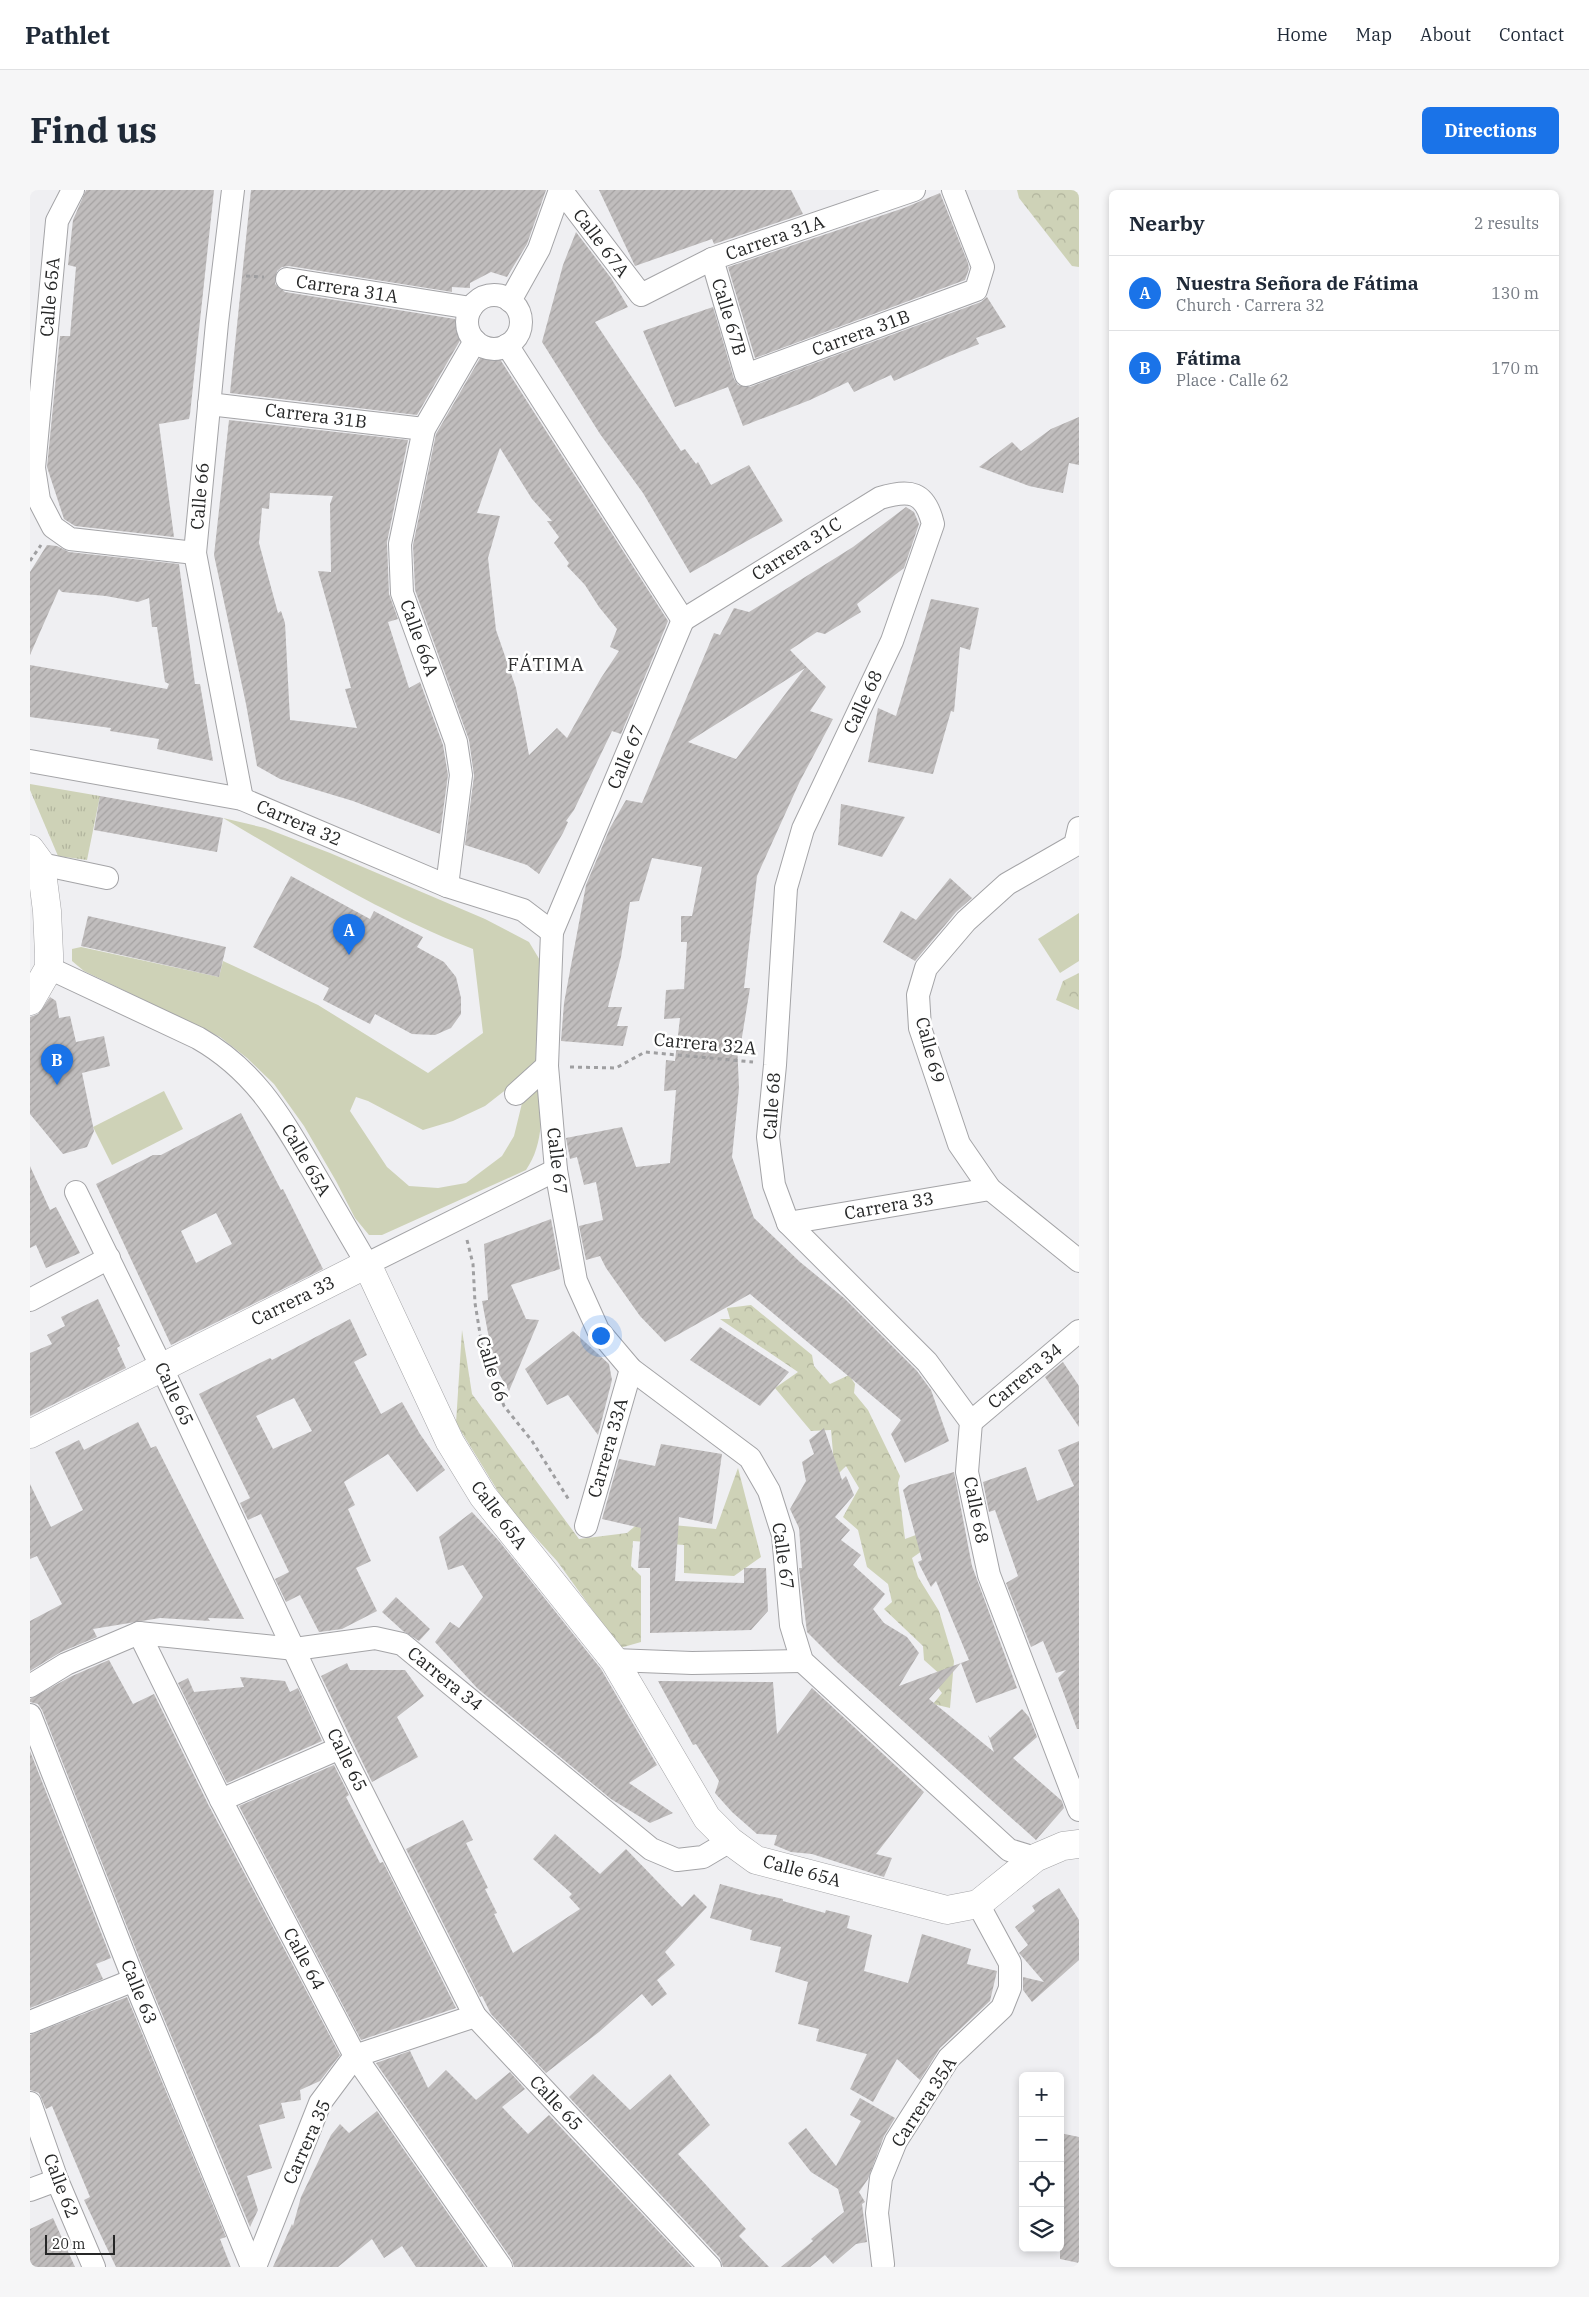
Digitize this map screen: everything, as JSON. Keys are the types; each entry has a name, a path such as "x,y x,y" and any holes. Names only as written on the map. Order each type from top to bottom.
{"main road":[{"path":"30,1001 48,968 47,911 35,857"},
{"name":"Carrera 33","path":"30,1434 161,1366 367,1264"},
{"name":"Calle 65A","path":"367,1264 450,1442 483,1496 614,1660 707,1818 730,1842 756,1860 947,1910 978,1904 1035,1858"},
{"path":"1035,1858 1063,1846 1079,1844"}],"street":[{"name":"Calle 65A","path":"73,190 57,221 34,468 38,500 53,528 70,539 195,553"},
{"name":"Calle 66","path":"233,190 222,274 195,553 242,799"},
{"name":"Calle 67A","path":"560,190 641,295"},
{"path":"510,301 539,249 560,190"},
{"name":"Carrera 31A","path":"641,295 712,259 914,190"},
{"name":"Carrera 31B","path":"746,375 976,290 983,267 953,190"},
{"name":"Calle 67B","path":"712,259 746,375"},
{"name":"Carrera 31A","path":"288,279 471,308"},
{"path":"484,296 502,296 510,301 516,307 520,324 514,340 507,345 491,348 475,341 467,325 471,308 484,296"},
{"name":"Calle 66A","path":"447,886 461,775 456,742 402,593 400,544 424,429 475,341"},
{"path":"507,345 683,620"},
{"name":"Carrera 31B","path":"209,404 424,429"},
{"name":"Carrera 31C","path":"683,620 880,498 898,492 915,494"},
{"name":"Calle 68","path":"915,494 929,507 933,524 892,640 803,828 786,888 775,1065 768,1137 774,1185 788,1223 927,1362 971,1422 967,1472 989,1574 1079,1810"},
{"name":"Calle 67","path":"683,620 552,932 547,1066 556,1170 576,1281 598,1330 631,1369 750,1458 769,1491 784,1535 790,1625 802,1661 1010,1850 1035,1858"},
{"name":"Carrera 32","path":"30,761 242,799 447,886 523,910 552,932"},
{"name":"Calle 69","path":"1078,839 1007,884 966,921 926,968 918,995 920,1028 959,1144 990,1189 1079,1261"},
{"path":"35,857 107,878"},
{"name":"Calle 65A","path":"48,968 198,1038 220,1051 242,1070 276,1108 367,1264"},
{"path":"516,1094 547,1066"},
{"name":"Carrera 33","path":"367,1264 556,1170"},
{"name":"Carrera 33","path":"788,1223 990,1189"},
{"name":"Calle 65","path":"76,1192 161,1366 340,1748 475,2016 710,2267"},
{"path":"30,1300 109,1258"},
{"name":"Carrera 34","path":"971,1422 1079,1331"},
{"name":"Carrera 33A","path":"586,1526 631,1369"},
{"name":"Carrera 34","path":"30,1686 66,1664 139,1633 295,1649 375,1638 402,1644 651,1849 677,1860 703,1857 730,1842"},
{"name":"Calle 64","path":"139,1633 221,1800 355,2056 501,2267"},
{"path":"614,1660 692,1663 802,1661"},
{"name":"Calle 63","path":"30,1716 134,1980 252,2267"},
{"path":"221,1800 340,1748"},
{"name":"Carrera 35A","path":"883,2264 876,2214 881,2178 896,2140 949,2058 1002,2008 1010,1988 1010,1963 978,1904"},
{"path":"30,2022 134,1980"},
{"path":"355,2056 475,2016"},
{"name":"Carrera 35","path":"255,2267 320,2104 355,2056"},
{"name":"Calle 62","path":"30,2103 57,2180 94,2267"},
{"path":"30,2190 57,2180"}],"path":[{"name":"Carrera 31A","path":"222,274 288,279"},
{"name":"Carrera 32A","path":"547,1066 616,1068 645,1052 730,1058 775,1065"},
{"name":"Calle 66","path":"461,1218 472,1264 475,1303 482,1346 504,1406 532,1441 586,1526"}],"green space":[{"path":"1017,190 1079,190 1079,267 1072,266 1019,198"},
{"path":"30,784 100,796 87,860 58,856 30,790"},
{"path":"223,818 265,828 330,853 485,919 529,942 541,962 542,1051 534,1068 485,1106 453,1121 423,1130 368,1101 356,1097 350,1111 387,1167 409,1186 438,1188 466,1183 502,1156 514,1136 524,1095 542,1077 542,1113 539,1137 532,1160 526,1170 382,1235 369,1235 355,1218 304,1126 274,1084 247,1058 220,1037 84,971 72,961 72,949 81,947 219,977 223,961 318,1005 428,1073 483,1033 473,949 440,936 377,905 315,872"},
{"path":"1079,913 1079,961 1060,973 1038,939"},
{"path":"1079,973 1079,1010 1056,1000 1063,981"},
{"path":"164,1091 183,1129 112,1165 93,1127"},
{"path":"751,1305 812,1355 814,1366 830,1384 849,1375 855,1384 854,1393 868,1410 900,1476 898,1483 905,1539 924,1532 929,1546 912,1558 918,1577 939,1611 954,1661 950,1708 933,1704 942,1693 936,1685 942,1676 924,1660 923,1646 884,1609 892,1602 888,1584 867,1567 858,1530 843,1517 859,1488 846,1466 833,1479 828,1468 833,1453 831,1430 811,1431 775,1388 798,1372 720,1319 730,1319 727,1308"},
{"path":"462,1330 472,1394 579,1539 627,1533 640,1522 716,1529 738,1468 761,1557 734,1576 684,1573 684,1545 633,1541 631,1566 641,1576 641,1642 620,1648 557,1561 507,1506 456,1423"}],"building":[{"path":"86,190 214,190 189,419 159,424 174,537 75,526 64,519 47,467 60,336 70,336 76,267 68,265 73,220"},
{"path":"251,190 546,190 527,244 507,277 491,272 470,283 470,288 452,287 452,292 289,266 282,267 277,271 275,284 285,292 455,319 462,337 417,415 230,393"},
{"path":"599,190 791,190 803,214 714,244 712,239 635,266"},
{"path":"940,193 968,263 969,269 965,280 755,358 728,267 904,208"},
{"path":"576,232 611,278 628,307 595,322 681,451 685,449 696,464 698,462 711,485 749,465 783,521 690,573 643,493 600,434 542,342 563,265"},
{"path":"987,297 1006,327 976,338 979,344 894,381 891,375 854,392 848,382 810,400 743,426 728,387 675,407 643,331 713,307 734,379 738,385 750,387 981,302"},
{"path":"483,353 496,353 668,621 621,734 612,731 574,810 566,821 568,822 563,833 539,874 527,865 465,845 474,776 469,740 415,590 413,545 436,434","holes":["500,448 532,499 552,521 547,521 559,537 554,543 569,563 567,566 585,585 599,607 617,629 610,647 619,651 601,678 567,738 557,728 529,755 516,688 496,630 488,558 500,516 477,513"]},
{"path":"1079,417 1079,465 1069,463 1063,493 1029,486 979,467 1012,442 1021,451 1051,429"},
{"path":"229,420 408,440 387,542 389,594 398,619 388,622 409,688 420,682 443,745 448,775 440,834 353,801 280,779 257,766 246,704 214,555","holes":["270,493 333,496 330,504 331,572 318,571 351,688 345,689 357,728 290,720 285,623 281,611 278,613 259,543 262,508 269,509"]},
{"path":"906,507 914,512 919,524 904,568 857,604 861,612 825,634 817,632 790,650 826,687 810,711 833,719 800,781 757,876 744,988 750,988 741,1043 737,1043 739,1088 732,1157 754,1218 800,1262 844,1298 917,1371 931,1390 949,1441 905,1463 891,1434 901,1420 750,1294 665,1342 640,1316 606,1268 600,1256 586,1260 579,1226 603,1220 596,1182 584,1185 577,1157 570,1159 566,1138 622,1127 636,1167 670,1163 676,1090 664,1091 666,1060 675,1061 680,1018 664,1019 666,990 684,989 687,942 681,942 681,916 692,916 702,867 652,858 639,901 630,902 621,957 608,1007 622,1007 617,1026 628,1026 623,1046 561,1041 564,1003 586,885 610,828 626,800 642,803 714,633 720,635 734,608 749,612 853,547","holes":["805,668 736,759 688,742"]},
{"path":"47,545 57,546 69,552 179,564 195,684 200,684 213,761 157,749 159,739 110,731 111,728 30,717 30,665 167,689 169,684 165,682 157,627 152,627 149,598 138,602 106,596 62,592 59,589 30,655 30,572"},
{"path":"931,599 979,608 970,650 960,647 954,712 951,711 933,774 868,762 878,708 896,716"},
{"path":"100,796 223,818 217,852 94,830"},
{"path":"841,804 905,817 882,857 838,845"},
{"path":"291,876 370,919 374,911 423,937 417,947 444,962 456,977 461,998 461,1014 451,1028 435,1035 412,1034 375,1014 370,1024 323,1000 329,988 253,947"},
{"path":"950,878 972,898 956,912 915,961 883,942 901,911 916,920"},
{"path":"88,916 226,947 219,977 81,946"},
{"path":"50,997 56,1001 59,1018 70,1016 76,1042 104,1036 110,1066 82,1073 94,1131 87,1147 63,1154 30,1114 30,1017 38,1014"},
{"path":"241,1113 281,1190 283,1189 323,1269 171,1345 96,1184 153,1155 161,1155","holes":["216,1213 232,1244 196,1263 181,1231"]},
{"path":"30,1166 50,1210 56,1207 80,1253 46,1268 36,1245 30,1248"},
{"path":"551,1219 560,1269 511,1285 526,1319 539,1320 509,1391 494,1365 482,1301 488,1300 484,1244"},
{"path":"98,1299 120,1346 117,1348 126,1368 30,1416 30,1353 52,1344 47,1335 65,1326 61,1317"},
{"path":"350,1319 367,1355 354,1362 381,1414 402,1402 420,1434 445,1470 417,1492 388,1454 344,1482 355,1505 348,1509 371,1561 356,1568 377,1611 342,1629 319,1632 300,1595 286,1602 275,1579 289,1572 261,1514 248,1520 240,1503 250,1498 199,1394 270,1358 272,1360","holes":["294,1398 312,1431 273,1449 256,1416"]},
{"path":"720,1327 789,1372 760,1406 690,1360"},
{"path":"573,1331 609,1364 612,1380 598,1435 568,1395 547,1405 525,1369"},
{"path":"1063,1362 1079,1386 1079,1427 1045,1377"},
{"path":"138,1422 151,1448 156,1446 244,1619 208,1618 210,1621 160,1618 93,1629 97,1637 61,1652 30,1671 30,1621 62,1604 37,1556 30,1559 30,1484 51,1527 83,1510 55,1452 79,1440 84,1450"},
{"path":"824,1428 842,1480 846,1476 854,1495 835,1517 850,1530 841,1540 861,1555 853,1565 885,1594 873,1609 884,1623 907,1637 919,1653 899,1686 969,1660 936,1581 931,1587 918,1562 922,1560 903,1490 909,1485 954,1472 972,1566 1017,1688 976,1703 961,1663 929,1699 994,1752 988,1735 990,1738 1022,1709 1029,1717 1037,1737 1013,1758 1062,1801 1064,1808 1036,1840 837,1662 807,1632 799,1568 802,1568 799,1528 790,1509 806,1481 802,1462 814,1454 809,1440"},
{"path":"1079,1441 1079,1729 1077,1729 1058,1678 1066,1670 1056,1673 1043,1641 1031,1647 1006,1583 1018,1576 995,1510 989,1512 983,1482 1026,1467 1037,1501 1074,1486 1058,1450"},
{"path":"661,1444 722,1454 712,1524 679,1517 675,1581 744,1583 744,1568 766,1568 768,1611 751,1630 650,1633 650,1568 638,1568 641,1528 602,1519 619,1459 655,1466"},
{"path":"472,1512 499,1541 601,1669 657,1765 629,1783 673,1813 650,1823 611,1799 477,1688 435,1642 450,1622 459,1628 483,1597 463,1565 448,1570 439,1537"},
{"path":"396,1597 430,1629 419,1641 403,1631 382,1612"},
{"path":"109,1660 133,1704 154,1694 209,1806 340,2055 320,2081 300,2090 301,2100 281,2103 285,2118 259,2125 272,2168 247,2176 258,2210 250,2227 146,1975 42,1710 38,1704 30,1702 30,1699 72,1676"},
{"path":"347,1663 350,1670 405,1670 424,1696 397,1717 418,1757 372,1782 321,1676"},
{"path":"240,1677 285,1681 290,1692 298,1688 322,1741 227,1783 178,1683 188,1678 194,1692 244,1687"},
{"path":"658,1681 773,1682 777,1734 812,1688 924,1792 876,1854 892,1858 884,1877 812,1854 791,1852 774,1845 777,1835 757,1834 732,1812 715,1793 719,1781 696,1744 693,1745"},
{"path":"30,1751 111,1958 96,1964 103,1979 30,2008"},
{"path":"334,1765 349,1795 346,1797 380,1863 383,1862 456,2008 361,2040 239,1806"},
{"path":"463,1820 473,1840 466,1843 488,1888 485,1889 497,1913 494,1914 513,1953 580,1909 569,1897 572,1894 533,1859 555,1834 600,1874 626,1849 682,1907 694,1894 707,1907 665,1952 675,1965 657,1980 667,1994 652,2006 642,1994 599,2032 546,2073 491,2014 482,1996 480,1997 406,1849"},
{"path":"720,1884 783,1899 783,1901 825,1913 826,1910 850,1916 847,1928 872,1935 864,1971 908,1983 922,1934 971,1949 967,1964 997,1971 990,2001 940,2048 920,2080 897,2059 873,2102 850,2089 867,2054 816,2041 819,2029 798,2024 808,1982 775,1972 781,1947 750,1940 752,1930 710,1918"},
{"path":"1059,1888 1079,1920 1079,1960 1032,2002 1023,1990 1023,1977 1044,1982 1019,1953 1028,1945 1015,1927 1035,1911 1032,1906"},
{"path":"127,1997 226,2237 220,2239 231,2267 116,2267 84,2200 90,2197 52,2106 46,2109 39,2093 30,2090 30,2035"},
{"path":"410,2051 428,2088 446,2070 476,2100 510,2072 525,2089 502,2107 528,2134 549,2115 692,2267 514,2267 512,2260 376,2063"},
{"path":"593,2074 630,2110 670,2074 710,2125 678,2154 746,2229 739,2236 769,2267 723,2267 720,2258 569,2097"},
{"path":"860,2098 895,2118 884,2136 868,2179 859,2192 865,2202 862,2204 867,2242 856,2244 833,2264 825,2255 810,2267 781,2267 844,2212 838,2189 811,2172 788,2143 806,2128 836,2166 861,2121 850,2115"},
{"path":"377,2111 485,2267 416,2267 402,2246 384,2258 372,2239 338,2267 273,2267 292,2224 293,2226 301,2197 331,2135 340,2124 349,2133"},
{"path":"1064,2134 1079,2137 1079,2263 1060,2259 1060,2252 1064,2252"},
{"path":"53,2218 75,2267 30,2267 30,2229"}],"place":[{"name":"Nuestra Señora de Fátima","path":"349,955"},
{"name":"Fátima","path":"57,1085"}],"district":[{"name":"FÁTIMA","path":"546,664"}]}
